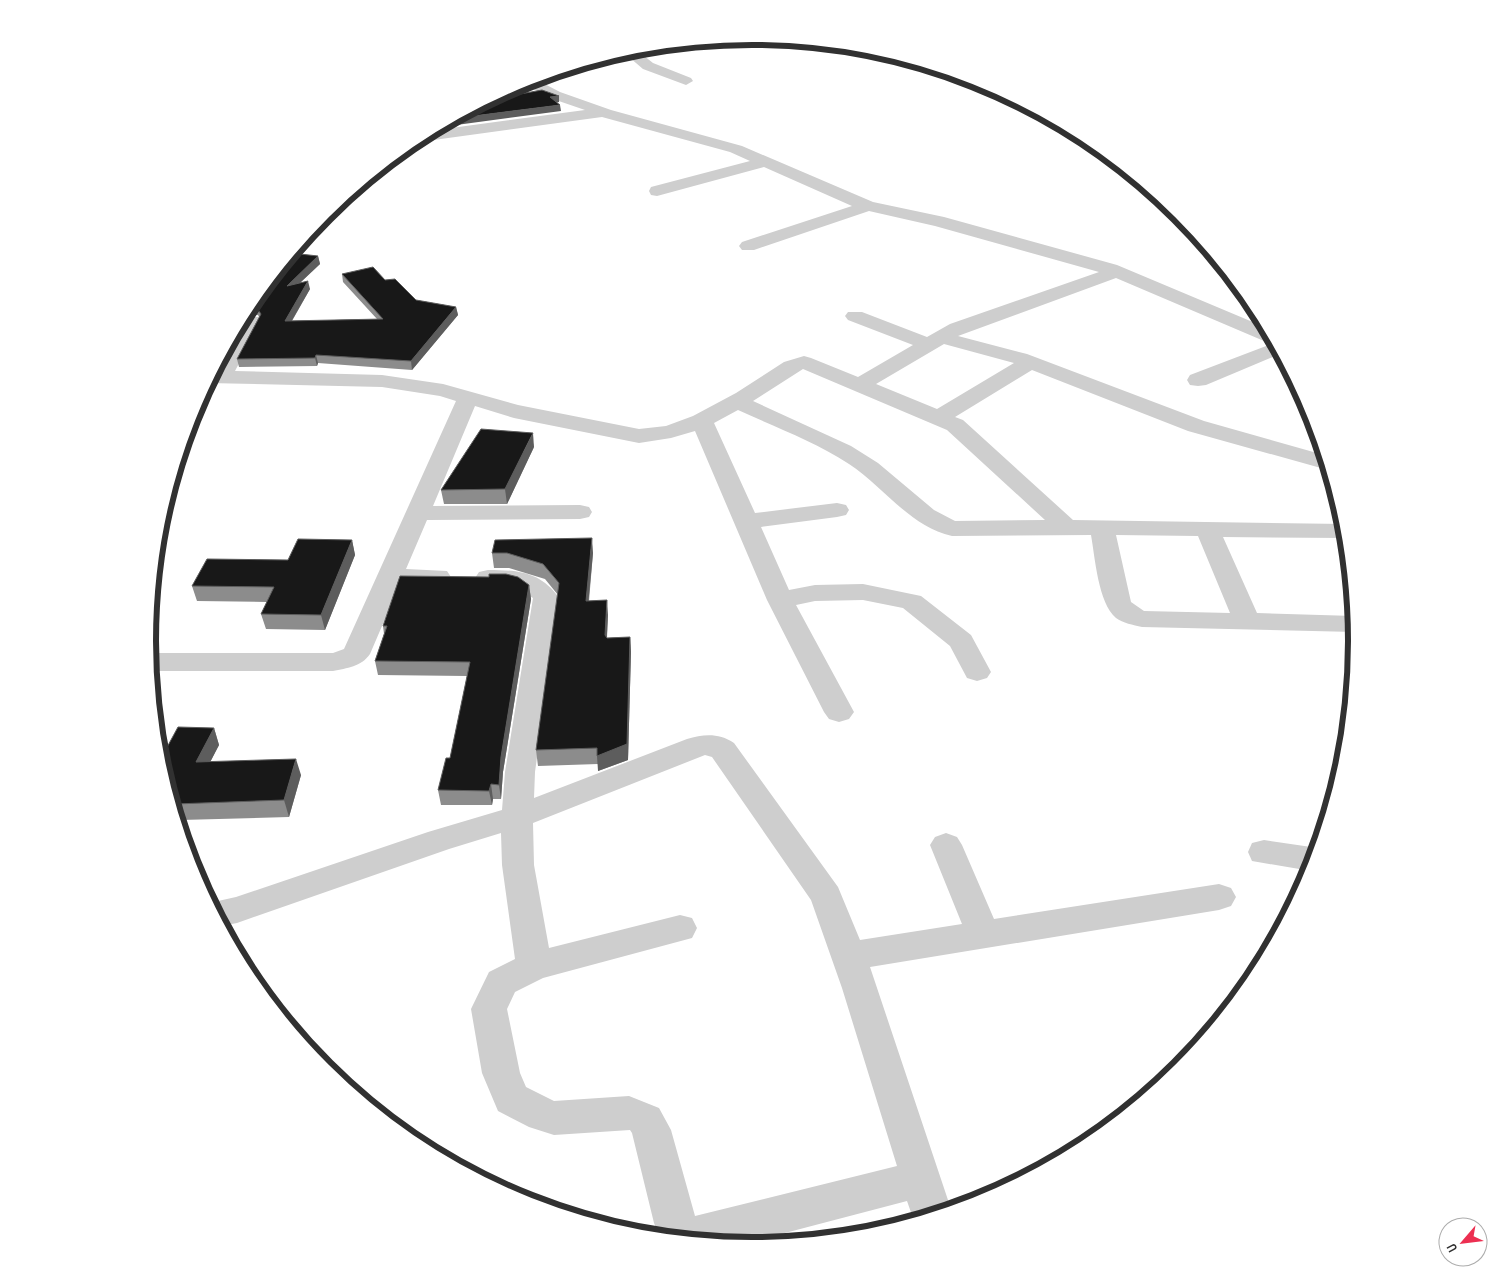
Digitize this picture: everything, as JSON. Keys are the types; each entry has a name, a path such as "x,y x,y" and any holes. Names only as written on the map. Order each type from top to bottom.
{"street":[{"path":"635,56 648,66 686,81"},
{"path":"529,88 543,90 606,113 715,142 868,206 938,221 1116,272 1262,333"},
{"path":"440,133 606,113"},
{"path":"657,191 765,162"},
{"path":"748,246 868,206"},
{"path":"858,386 957,328 1116,272"},
{"path":"856,316 936,341 1030,362 1196,426 1320,461"},
{"path":"226,359 251,321"},
{"path":"1198,380 1272,350"},
{"path":"217,377 382,381 443,390 514,411 639,436 670,433 702,420 737,402 790,367 804,362 955,425 1068,527"},
{"path":"940,418 1030,362"},
{"path":"156,655 333,662 348,659 356,654 468,397"},
{"path":"737,402 824,441 858,460 920,512 939,525 960,529 1068,527 1338,535"},
{"path":"702,420 780,600 839,712"},
{"path":"746,522 837,510"},
{"path":"416,513 580,512"},
{"path":"1102,529 1118,603 1123,610 1142,619 1347,624"},
{"path":"1208,530 1247,622"},
{"path":"389,576 508,578 522,581 542,590 546,598 520,772 517,817 518,865 534,966"},
{"path":"780,600 815,593 863,592 912,602 961,641 977,672"},
{"path":"221,913 237,910 440,840 517,817 698,746 717,746 723,750 755,792 826,896 848,956 930,1209"},
{"path":"946,845 983,934"},
{"path":"1264,852 1306,858"},
{"path":"848,956 1219,897"},
{"path":"680,928 534,966 502,982 489,1009 500,1073 512,1099 543,1115 554,1118 629,1113 639,1114 646,1119 651,1130 675,1223 683,1233"},
{"path":"702,1235 921,1179"}],"building":[{"path":"542,90 559,96 550,97 560,105 469,117 510,96"},
{"path":"298,254 318,256 287,286 308,281 285,321 383,319 342,274 373,267 385,280 395,279 416,300 456,307 411,361 316,355 315,358 237,359 261,314 257,309"},
{"path":"481,429 533,433 505,489 441,490"},
{"path":"592,538 586,601 607,600 605,635 607,638 630,637 627,744 597,756 597,748 536,750 559,583 543,564 507,553 492,553 495,540"},
{"path":"298,539 352,540 321,615 261,614 274,587 192,586 207,559 288,560"},
{"path":"489,574 506,574 518,577 529,585 501,757 499,785 491,784 489,791 438,790 446,758 450,758 470,662 375,661 387,626 383,626 400,576 489,577"},
{"path":"178,727 214,728 196,762 296,759 284,800 179,804 166,749"}]}
